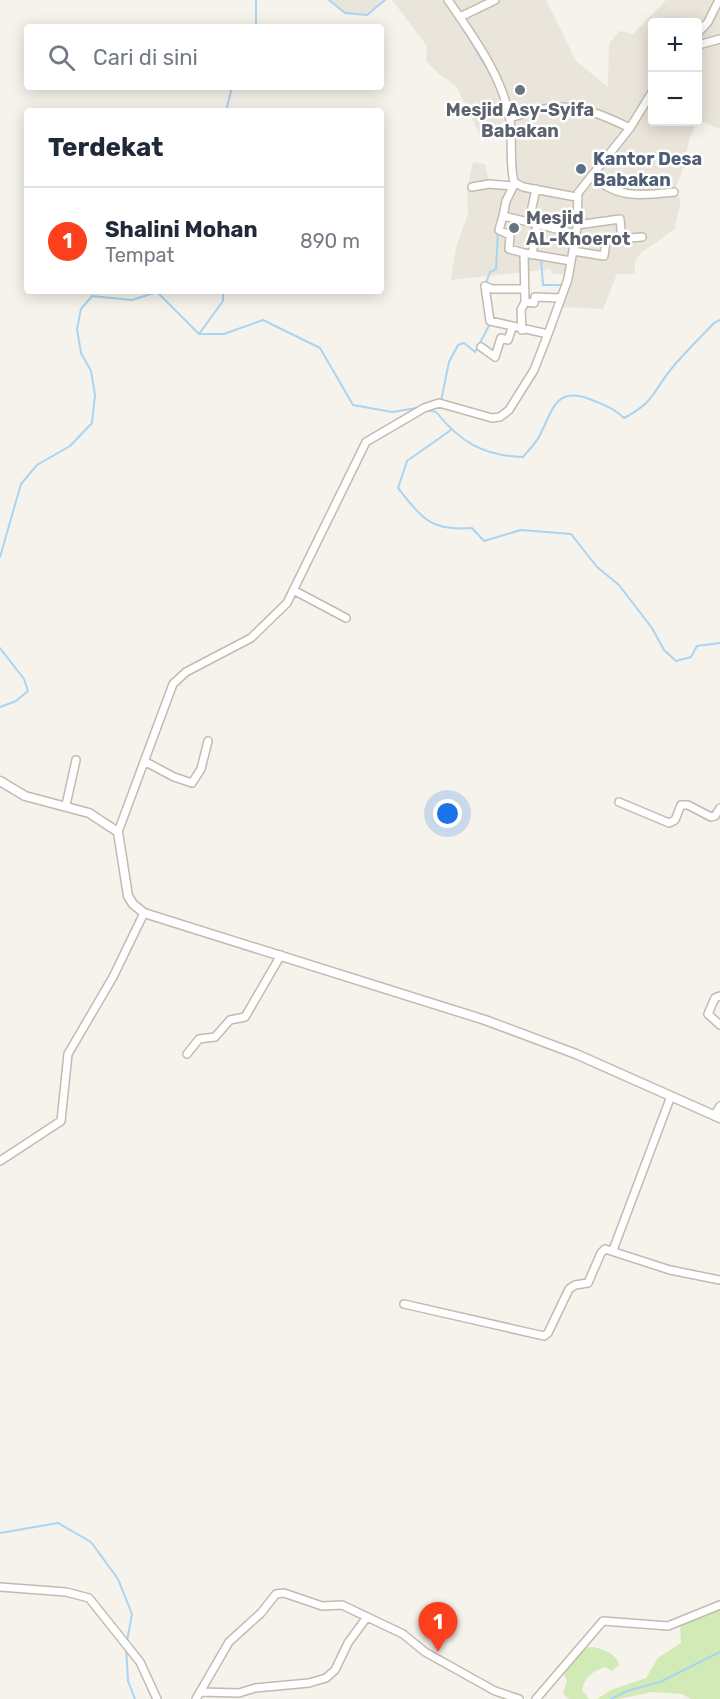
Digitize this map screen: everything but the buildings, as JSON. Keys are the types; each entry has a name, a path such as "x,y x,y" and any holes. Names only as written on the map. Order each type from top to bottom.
{"street":[{"path":"448,0 497,83 510,118 514,185 499,230 510,235 509,248 528,254 571,261"},
{"path":"460,17 495,0"},
{"path":"702,29 719,0"},
{"path":"702,44 720,39"},
{"path":"648,99 630,128 576,197 576,234 561,298 534,370 503,415 488,417 442,403 423,409 363,446 295,591 275,618 251,638 186,672 173,684 118,832 128,896 137,909 144,913 485,1020 576,1054 717,1117 720,1106"},
{"path":"510,118 543,107 567,108 591,110 630,128"},
{"path":"594,175 609,189 622,194 674,192"},
{"path":"472,188 489,184 514,185 576,197"},
{"path":"529,220 536,189"},
{"path":"503,216 529,220 576,234"},
{"path":"577,225 620,219 622,239"},
{"path":"522,330 521,310 525,302 524,289 528,254 537,224"},
{"path":"573,251 604,256 606,240 642,237"},
{"path":"524,289 492,289 485,286 491,322 547,334"},
{"path":"525,302 534,303 535,297 561,298"},
{"path":"481,347 495,357 501,338 508,340 512,328"},
{"path":"295,591 346,618"},
{"path":"144,761 174,777 192,783 201,769 208,741"},
{"path":"66,805 76,760"},
{"path":"0,781 25,796 66,805 89,813 118,832"},
{"path":"619,802 669,823 675,820 681,806 687,805 711,818 720,808"},
{"path":"0,1161 63,1119 68,1054 113,977 144,913"},
{"path":"187,1054 199,1039 215,1037 230,1020 245,1017 281,956"},
{"path":"720,996 715,998 708,1014 720,1025"},
{"path":"613,1250 671,1096"},
{"path":"404,1305 544,1336 548,1333 571,1286 588,1283 601,1253 607,1248 670,1270 720,1280"},
{"path":"0,1587 66,1592 89,1598 140,1662 157,1699"},
{"path":"198,1696 229,1642 261,1613 276,1594 284,1593 322,1606 342,1605 403,1634 425,1652 495,1691 519,1699"},
{"path":"536,1699 603,1621 668,1626 720,1605"},
{"path":"198,1696 239,1693 255,1688 309,1683 326,1678 335,1670 348,1643 367,1617"}],"shaded area":[{"path":"329,0 385,0 367,15 345,13"},
{"path":"392,0 546,0 576,61 608,87 609,44 619,31 633,34 648,19 648,126 695,126 674,192 681,199 675,229 642,252 635,261 635,274 617,274 603,309 558,307 568,279 564,275 551,273 551,269 451,280 456,247 468,214 467,191 473,162 485,164 489,184 507,185 514,181 509,119 480,135 456,86 426,61 427,46"},
{"path":"666,0 720,0 720,129 702,122 702,18 649,18"}],"green space":[{"path":"720,1607 720,1699 691,1699 682,1694 652,1692 619,1699 597,1699 611,1690 646,1678 658,1658 681,1643 682,1624 704,1617"},
{"path":"591,1647 608,1652 618,1661 619,1665 612,1671 605,1667 587,1679 582,1690 589,1699 569,1699 563,1694 567,1680 560,1668 571,1650"}],"waterway":[{"path":"256,0 256,24"},
{"path":"329,0 345,13 367,15 385,0"},
{"path":"464,30 495,82"},
{"path":"497,87 505,110"},
{"path":"227,108 231,90"},
{"path":"486,283 490,272 496,269 498,231"},
{"path":"541,258 543,285 564,285"},
{"path":"0,557 21,484 37,465 70,446 92,423 95,395 91,371 81,353 77,329 81,309 92,296 132,300 151,294"},
{"path":"159,294 199,334 224,334 263,320 320,348 353,405 392,412 417,408"},
{"path":"199,334 223,301 223,294"},
{"path":"426,410 436,412 454,432 474,445 496,454 523,457 538,438 552,409 563,398 580,396 613,409 624,418 634,412 648,401 687,351 714,323 720,320"},
{"path":"441,401 449,362 458,345 464,343 475,352 491,322"},
{"path":"451,430 407,461 398,488 421,515 437,525 472,528 484,541 521,530 571,534 597,567 619,585 652,628 664,650 676,661 691,657 697,646 720,643"},
{"path":"0,648 24,679 28,691 16,701 0,707"},
{"path":"0,1533 58,1523 91,1542 118,1579 132,1614 127,1641"},
{"path":"126,1647 128,1681 135,1699"},
{"path":"611,1699 627,1691 660,1682 720,1652"}],"place":[{"name":"Mesjid Asy-Syifa Babakan","path":"520,90"},
{"name":"Kantor Desa Babakan","path":"581,169"},
{"name":"Mesjid AL-Khoerot","path":"514,228"},
{"name":"Shalini Mohan","path":"438,1652"}]}
